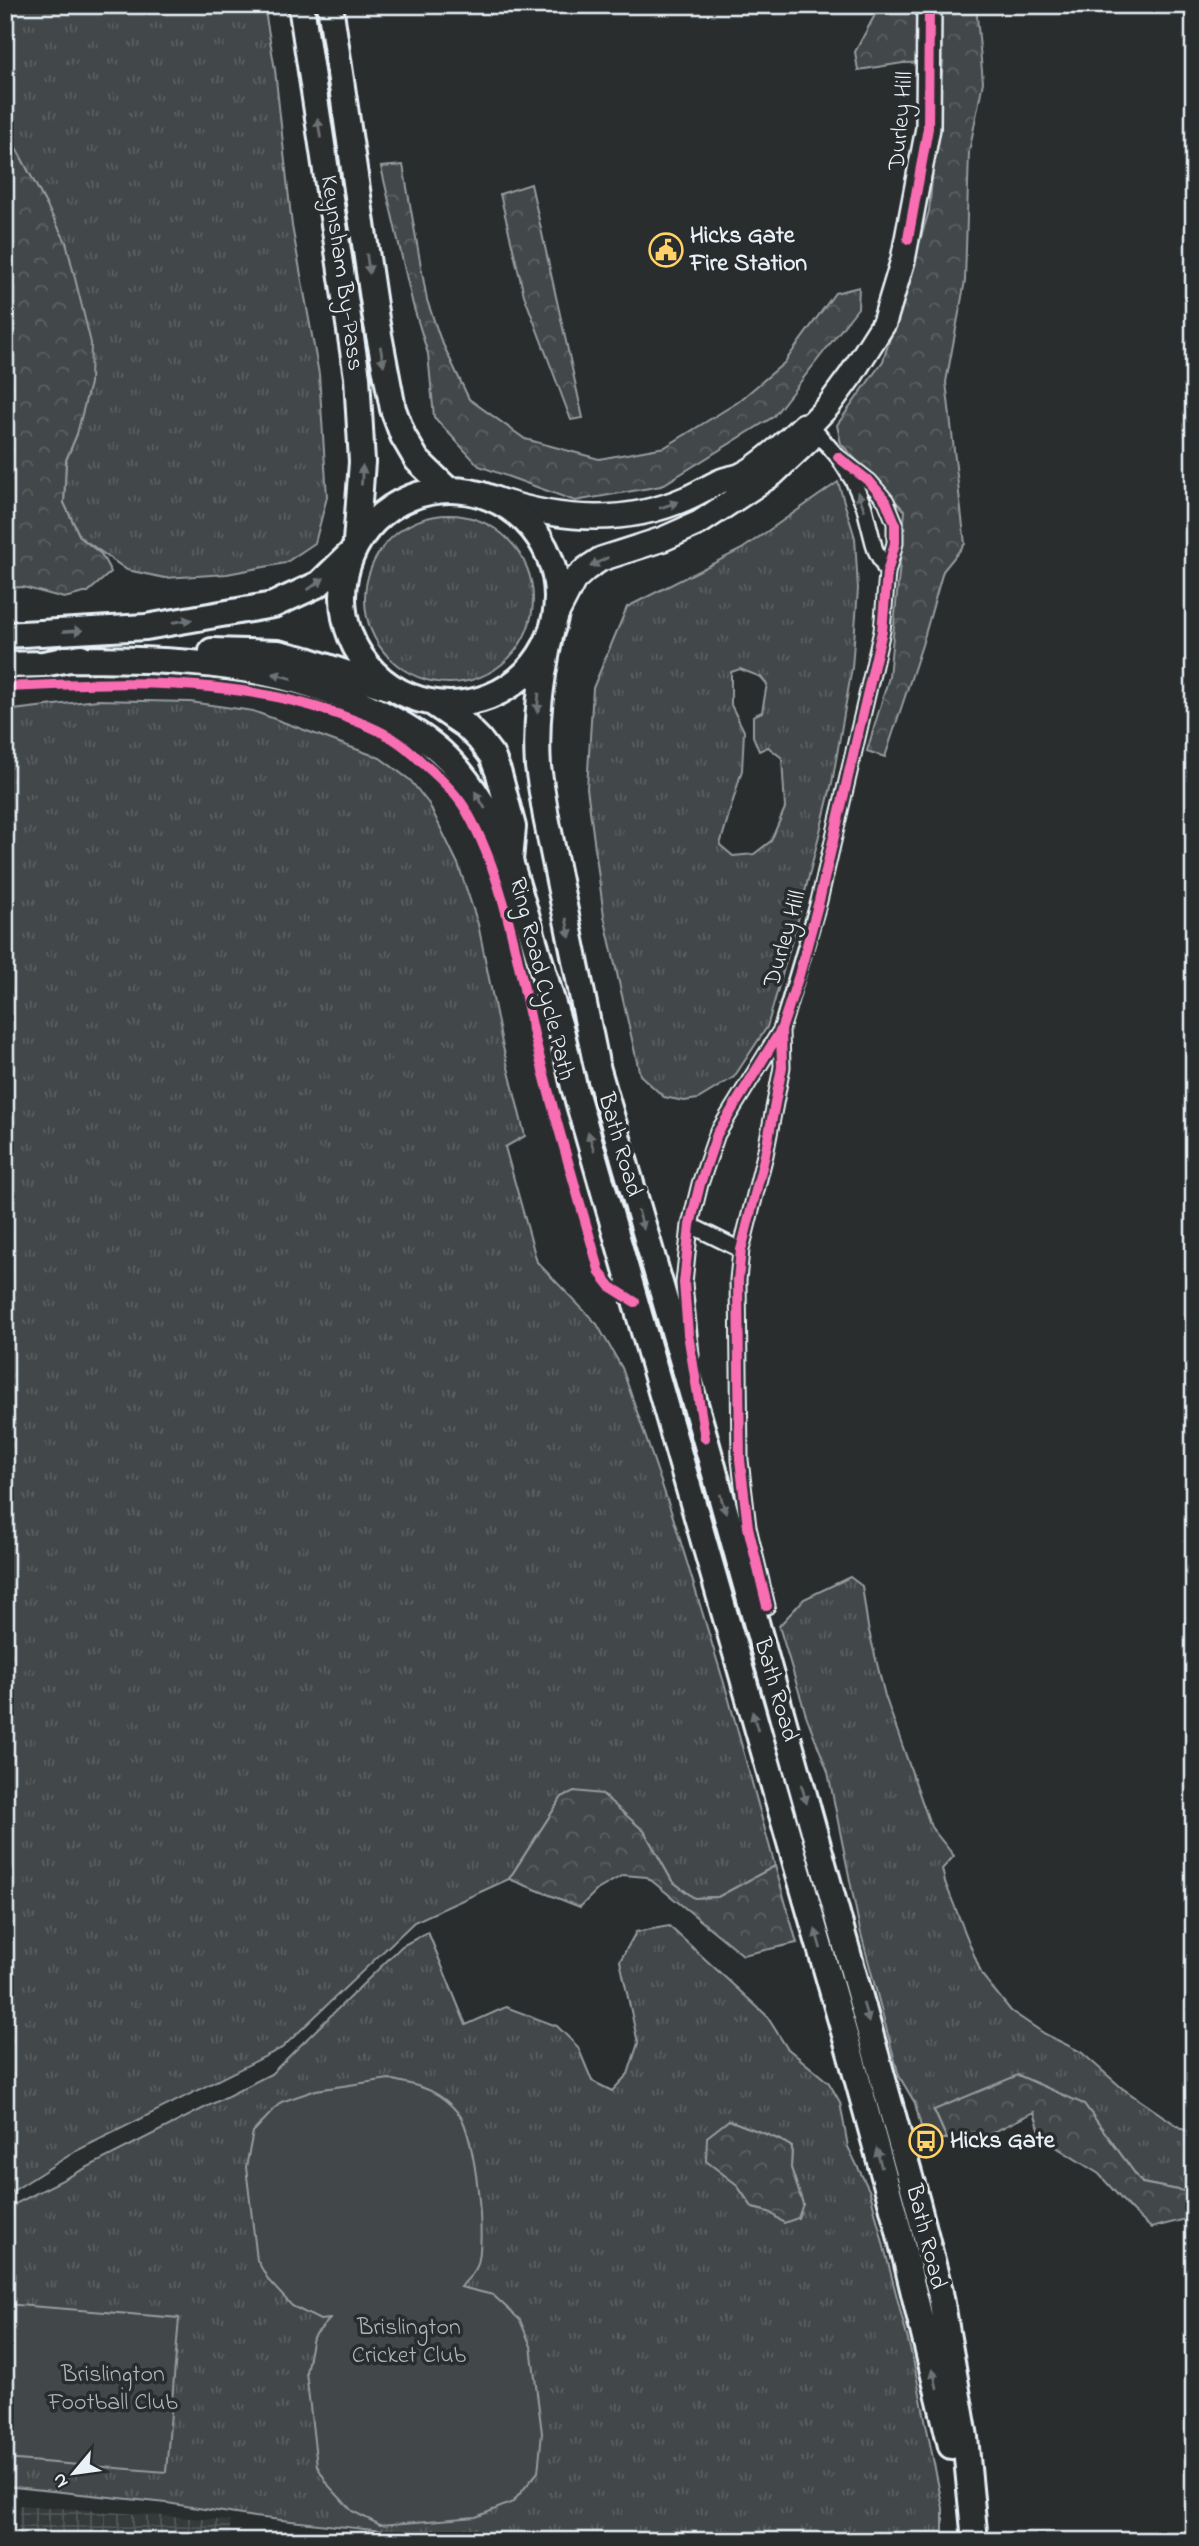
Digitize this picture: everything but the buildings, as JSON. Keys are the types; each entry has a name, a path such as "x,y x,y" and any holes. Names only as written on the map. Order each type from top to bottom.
{"highway":[{"name":"Keynsham By-Pass","path":"301,5 357,377 362,462 354,547"},
{"name":"Keynsham By-Pass","path":"330,5 376,319 393,409 403,436 417,460 447,489"},
{"path":"5,635 146,627 273,605 319,584 380,514 399,502 447,489 489,497 517,513 541,541 555,576 553,626 541,655 529,670 502,692 473,703 434,704 307,660 278,653 180,650 64,659 43,664 5,665"},
{"path":"354,547 346,574 346,619 360,655 394,690"},
{"name":"Bath Road","path":"553,626 537,714 537,757 546,817 596,1063 705,1438 876,2049 940,2292 965,2437 974,2541"},
{"path":"64,659 136,659 225,665 273,674 347,695 412,729 441,751 478,794 510,861"},
{"name":"Bath Road","path":"434,704 465,725 492,756 513,828 510,861 562,1034 574,1087 851,2056 915,2291 974,2541"},
{"path":"851,2056 876,2049"}],"main road":[{"name":"Durley Hill","path":"810,425 837,395 884,323 908,239 928,128 929,5"},
{"path":"489,497 522,509 574,518 614,518 654,510 743,474 804,425 810,425 813,436 772,474 739,498 699,523 663,539 601,559 586,569 574,580 553,626"}],"street":[{"name":"Durley Hill","path":"810,425 838,457 853,481 875,549 887,573"},
{"name":"Durley Hill","path":"705,1438 688,1334 684,1283 690,1225 717,1134 781,1030 819,901 882,631 887,573 895,543 895,523 886,501 870,482 838,457"},
{"path":"767,1606 748,1527 740,1460 738,1280 741,1250 765,1155 782,1067 781,1030"},
{"path":"690,1225 741,1250"}],"shaded area":[{"path":"19,2505 230,2521 230,2536 245,2541 18,2541"}],"green space":[{"path":"15,5 264,5 275,70 292,226 319,374 327,497 315,543 285,563 227,574 165,578 127,570 80,537 64,503 66,460 77,434 78,292 66,242 5,127 5,25"},
{"path":"874,5 976,5 983,82 969,152 965,281 946,382 965,544 943,571 885,757 867,751 889,677 905,511 841,444 837,425 883,361 929,211 943,62 903,63 858,70 855,52 877,11"},
{"path":"5,127 66,242 91,343 90,383 77,434 66,460 64,503 80,537 101,554 111,572 88,592 64,598 23,587 5,588"},
{"path":"403,165 427,300 440,338 469,399 525,439 599,459 665,447 738,402 784,363 835,293 859,287 858,308 773,417 661,486 575,501 479,466 434,417 428,354 413,305 381,167"},
{"path":"531,184 583,418 571,420 524,295 500,194"},
{"path":"838,482 855,538 858,589 852,668 832,783 799,916 767,1027 734,1077 698,1099 684,1101 664,1097 640,1075 604,916 587,788 593,688 627,607 742,549","holes":["740,669 761,677 767,684 762,712 753,716 753,736 759,751 768,747 782,758 785,808 771,841 754,854 733,856 720,845 742,770 744,731 731,705 731,672"]},
{"path":"449,515 481,522 508,540 526,567 533,599 526,631 508,658 481,676 449,683 417,676 390,658 372,631 365,599 372,567 390,540 417,522"},
{"path":"97,700 190,702 253,711 380,758 410,780 429,804 458,864 478,924 502,1043 525,1136 505,1147 537,1262 597,1324 622,1368 673,1517 728,1696 775,1866 718,1897 694,1898 672,1881 644,1831 562,1797 509,1879 414,1922 282,2048 76,2151 5,2196 5,711"},
{"path":"850,1577 862,1586 868,1627 885,1696 931,1827 954,1856 942,1869 945,1882 982,1975 1011,2011 1045,2034 1081,2052 1122,2088 1182,2129 1194,2133 1194,2193 1142,2183 1084,2104 934,2110 947,2139 924,2139 915,2103 899,2076 860,1930 828,1772 806,1715 779,1626 804,1599"},
{"path":"574,1791 602,1794 644,1831 672,1881 694,1898 718,1897 775,1866 797,1943 743,1955 647,1877 623,1875 597,1890 580,1907 509,1879 562,1797"},
{"path":"669,1926 766,2015 787,2048 829,2083 840,2102 848,2147 870,2192 914,2364 943,2508 943,2541 474,2541 5,2486 5,2209 271,2074 402,1946 428,1932 466,2025 506,2007 557,2026 578,2047 592,2081 612,2091 628,2074 638,2043 620,1961 636,1932","holes":["729,2120 770,2135 792,2147 791,2168 803,2204 784,2223 769,2212 753,2208 736,2184"]},
{"path":"1018,2075 1084,2104 1142,2183 1194,2193 1194,2217 1151,2228 1099,2174 1042,2138 1034,2112 976,2141 947,2139 934,2110"},
{"name":"Brislington Cricket Club","path":"389,2079 436,2093 451,2105 465,2125 478,2188 481,2235 477,2266 461,2287 493,2295 520,2320 531,2346 542,2433 538,2472 513,2502 476,2517 380,2525 352,2511 329,2486 317,2466 306,2372 313,2337 330,2319 320,2320 292,2306 269,2281 257,2260 246,2167 253,2132 281,2102 316,2090"},
{"path":"729,2120 770,2135 792,2147 791,2168 803,2204 798,2218 784,2223 769,2212 753,2208 736,2184 706,2161 707,2137"},
{"name":"Brislington Football Club","path":"5,2304 179,2318 166,2472 5,2459"}],"cycle path":[{"path":"908,239 928,128 929,5"},
{"path":"705,1438 688,1334 684,1283 690,1225 717,1134 781,1030 799,975 882,631 887,573 895,543 895,523 886,501 870,482 838,457"},
{"name":"Ring Road Cycle Path","path":"5,687 171,684 213,687 294,701 352,719 386,734 443,781 467,812 501,893 542,1068 600,1273 611,1287 635,1302"},
{"path":"767,1606 748,1527 740,1460 738,1280 741,1250 765,1155 782,1067 781,1030"}],"place":[{"name":"Hicks Gate Fire Station","path":"666,250"},
{"name":"Hicks Gate","path":"926,2141"}]}
